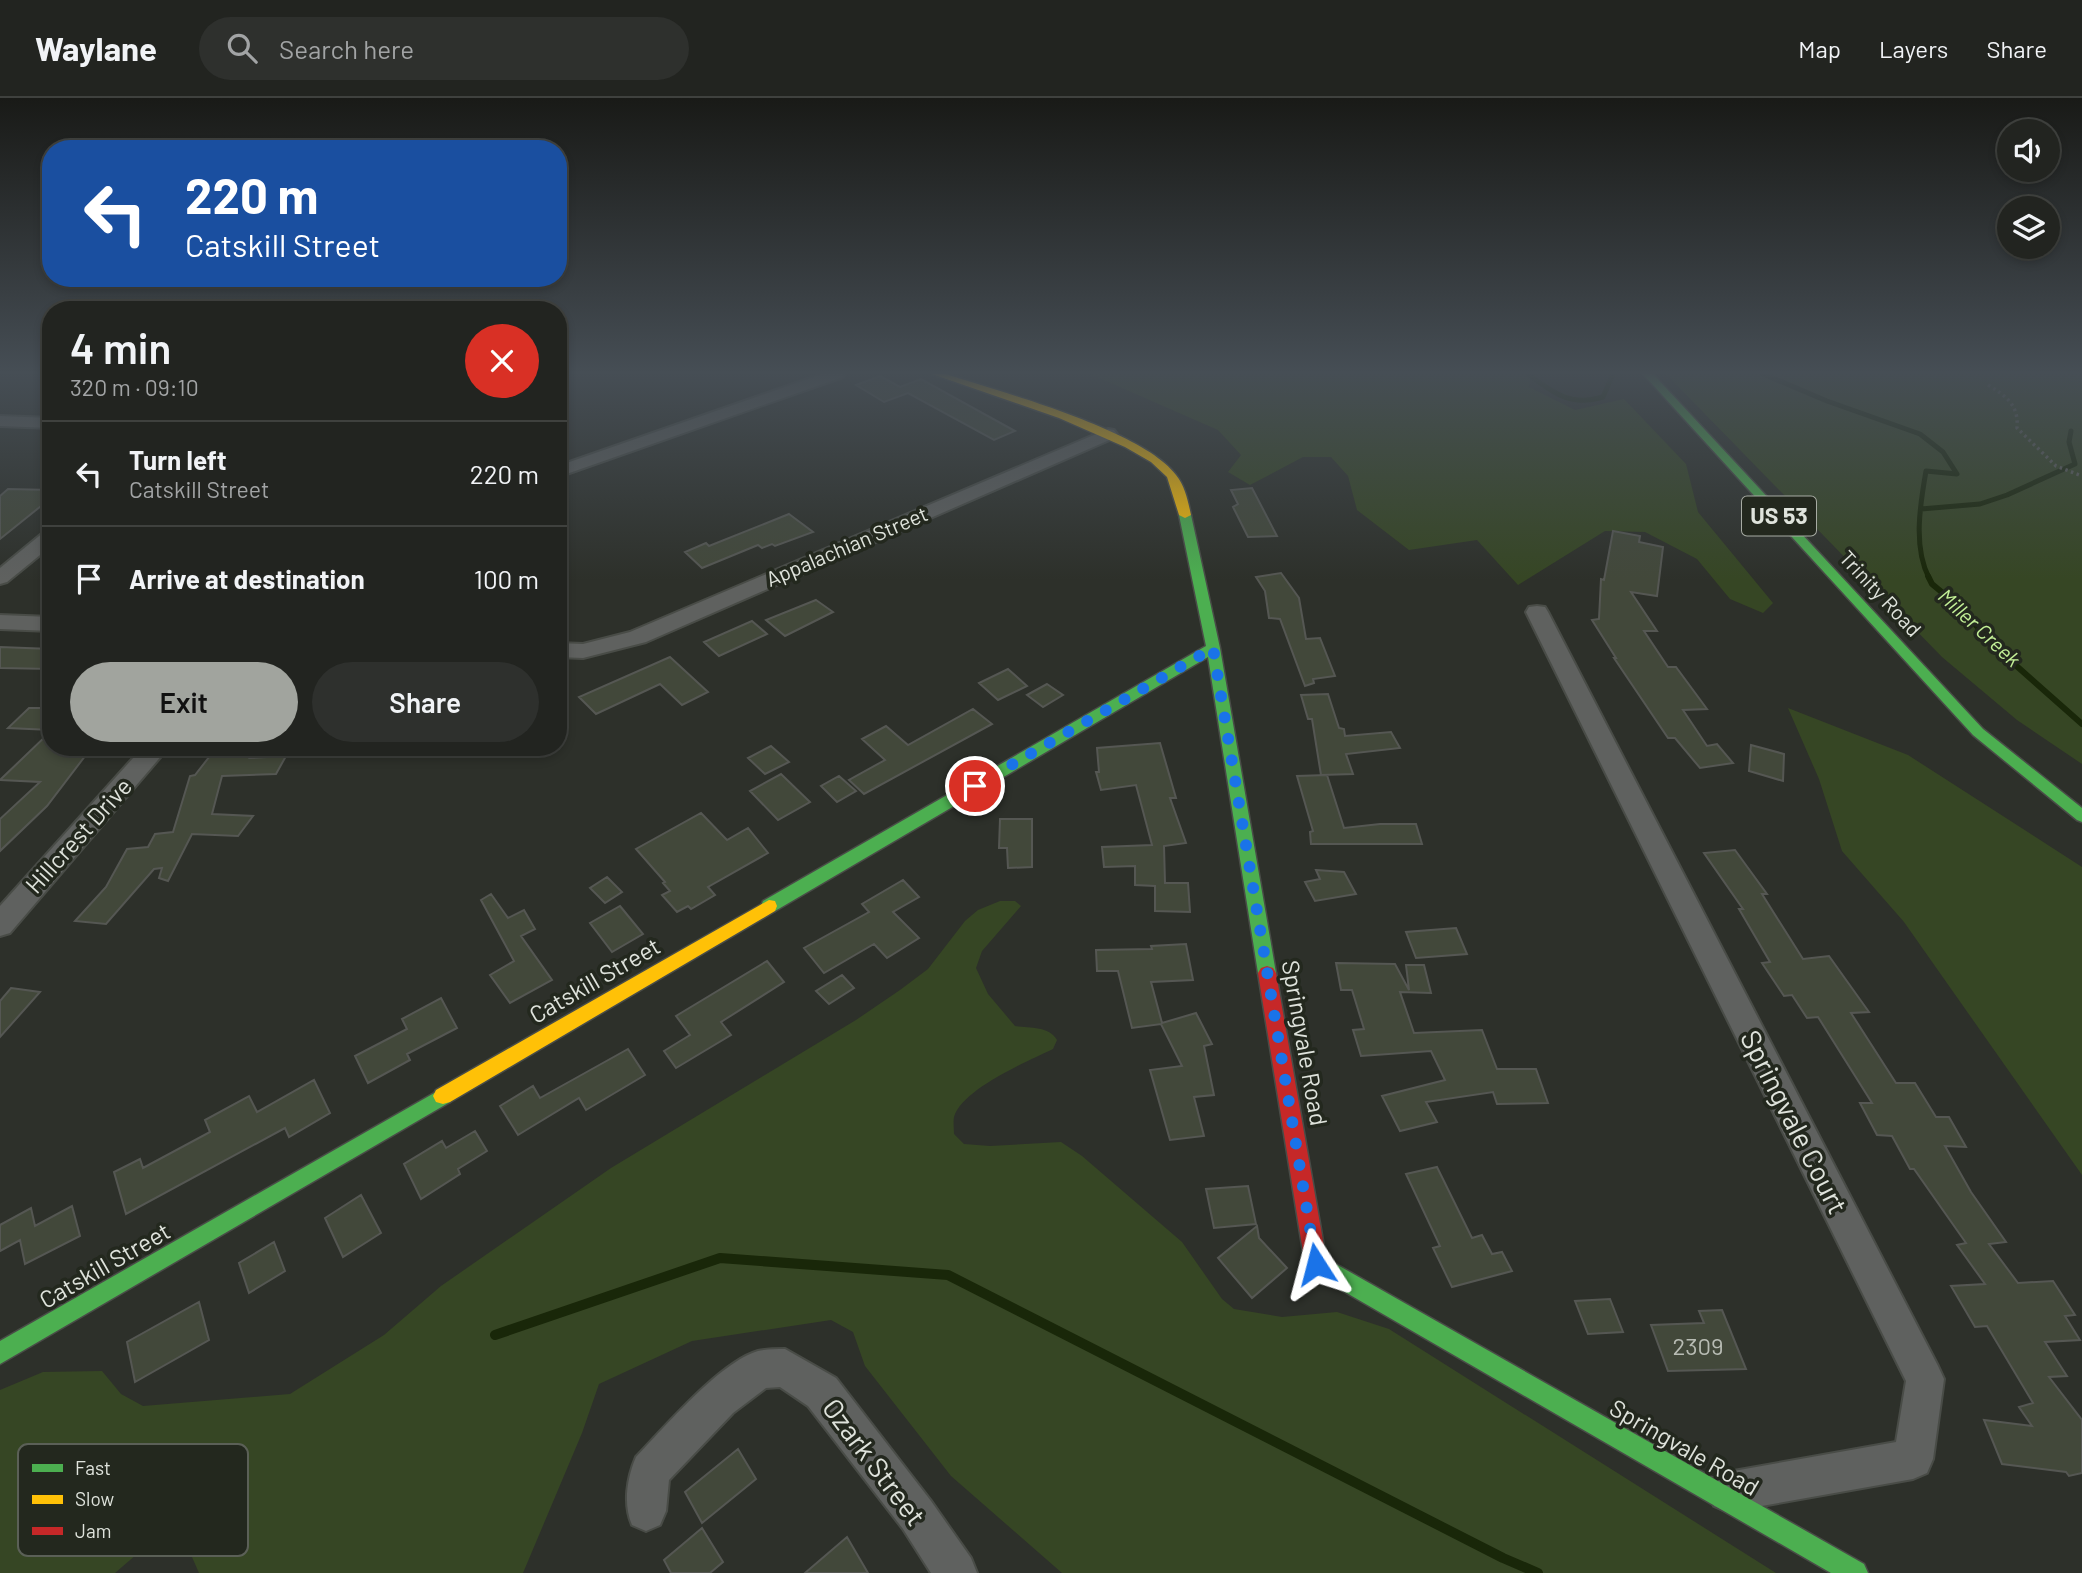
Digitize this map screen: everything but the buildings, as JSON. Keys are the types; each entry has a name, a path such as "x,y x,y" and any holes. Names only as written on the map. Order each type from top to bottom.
{"main road":[{"name":"Springvale Road","path":"1125,443 1153,458 1170,474 1181,494 1213,648 1316,1264 1855,1573"},
{"name":"Trinity Road","path":"1712,443 1978,732 2082,816"},
{"name":"Catskill Street","path":"0,1353 1213,648"},
{"name":"Trinity Road","path":"1910,657 1979,710"}],"street":[{"path":"567,469 641,443"},
{"name":"Appalachian Street","path":"567,650 583,651 638,637 1088,443"},
{"path":"0,578 42,543"},
{"name":"Springvale Court","path":"1536,612 1925,1379 1913,1459 1715,1495"},
{"path":"0,622 42,624"},
{"name":"Hillcrest Drive","path":"0,925 150,756"},
{"name":"Ozark Street","path":"646,1511 650,1471 719,1399 760,1369 785,1368 822,1392 917,1515 956,1573"}],"path":[{"path":"2032,443 2056,466 2082,476"}],"green space":[{"path":"1230,443 1666,443 1686,464 1698,512 1773,603 1763,613 1730,599 1697,559 1645,532 1605,531 1518,585 1477,540 1409,550 1357,510 1348,476 1331,457 1303,457 1250,485 1228,472 1241,455"},
{"path":"1733,443 2082,443 2082,764 2017,720 1942,657"},
{"path":"1788,708 1908,755 2082,867 2082,1175 1904,922 1842,851 1819,779"},
{"path":"1000,901 1015,901 1021,906 982,951 976,968 988,994 1015,1026 1044,1030 1054,1035 1057,1040 1053,1049 1013,1068 969,1096 954,1117 954,1134 964,1144 990,1146 1061,1142 1082,1156 1182,1242 1222,1299 1234,1309 1282,1317 1337,1312 1389,1329 1776,1573 1062,1573 951,1476 865,1366 853,1332 831,1320 692,1341 599,1384 582,1433 523,1573 199,1573 192,1557 187,1556 248,1556 248,1444 18,1444 18,1556 135,1556 115,1573 0,1573 0,1390 43,1372 102,1371 121,1394 143,1406 290,1394 384,1335 441,1286 611,1168 856,1020 900,990 928,969 965,921 978,910"}],"waterway":[{"name":"Miller Creek","path":"1929,578 1919,539 1926,471 1957,474 1943,452 1931,443"},
{"path":"1921,509 1980,504 2007,495 2075,464 2069,443"},
{"name":"Miller Creek","path":"1929,578 1932,584 1962,609 1994,646 2082,724"},
{"path":"495,1335 720,1258 948,1275 1503,1558 1538,1573"}],"traffic: fast":[{"path":"1711,443 1978,732 2082,816"},
{"path":"1185,515 1213,648 1267,973"},
{"path":"769,906 1213,648"},
{"path":"0,1353 443,1096"},
{"path":"1327,1270 1855,1573"}],"traffic: slow":[{"path":"1124,443 1154,460 1171,475 1180,494 1185,515"},
{"path":"443,1096 769,906"}],"traffic: jam":[{"path":"1267,973 1316,1264 1327,1270"}],"route":[{"path":"975,786 1213,648 1316,1264"}]}
